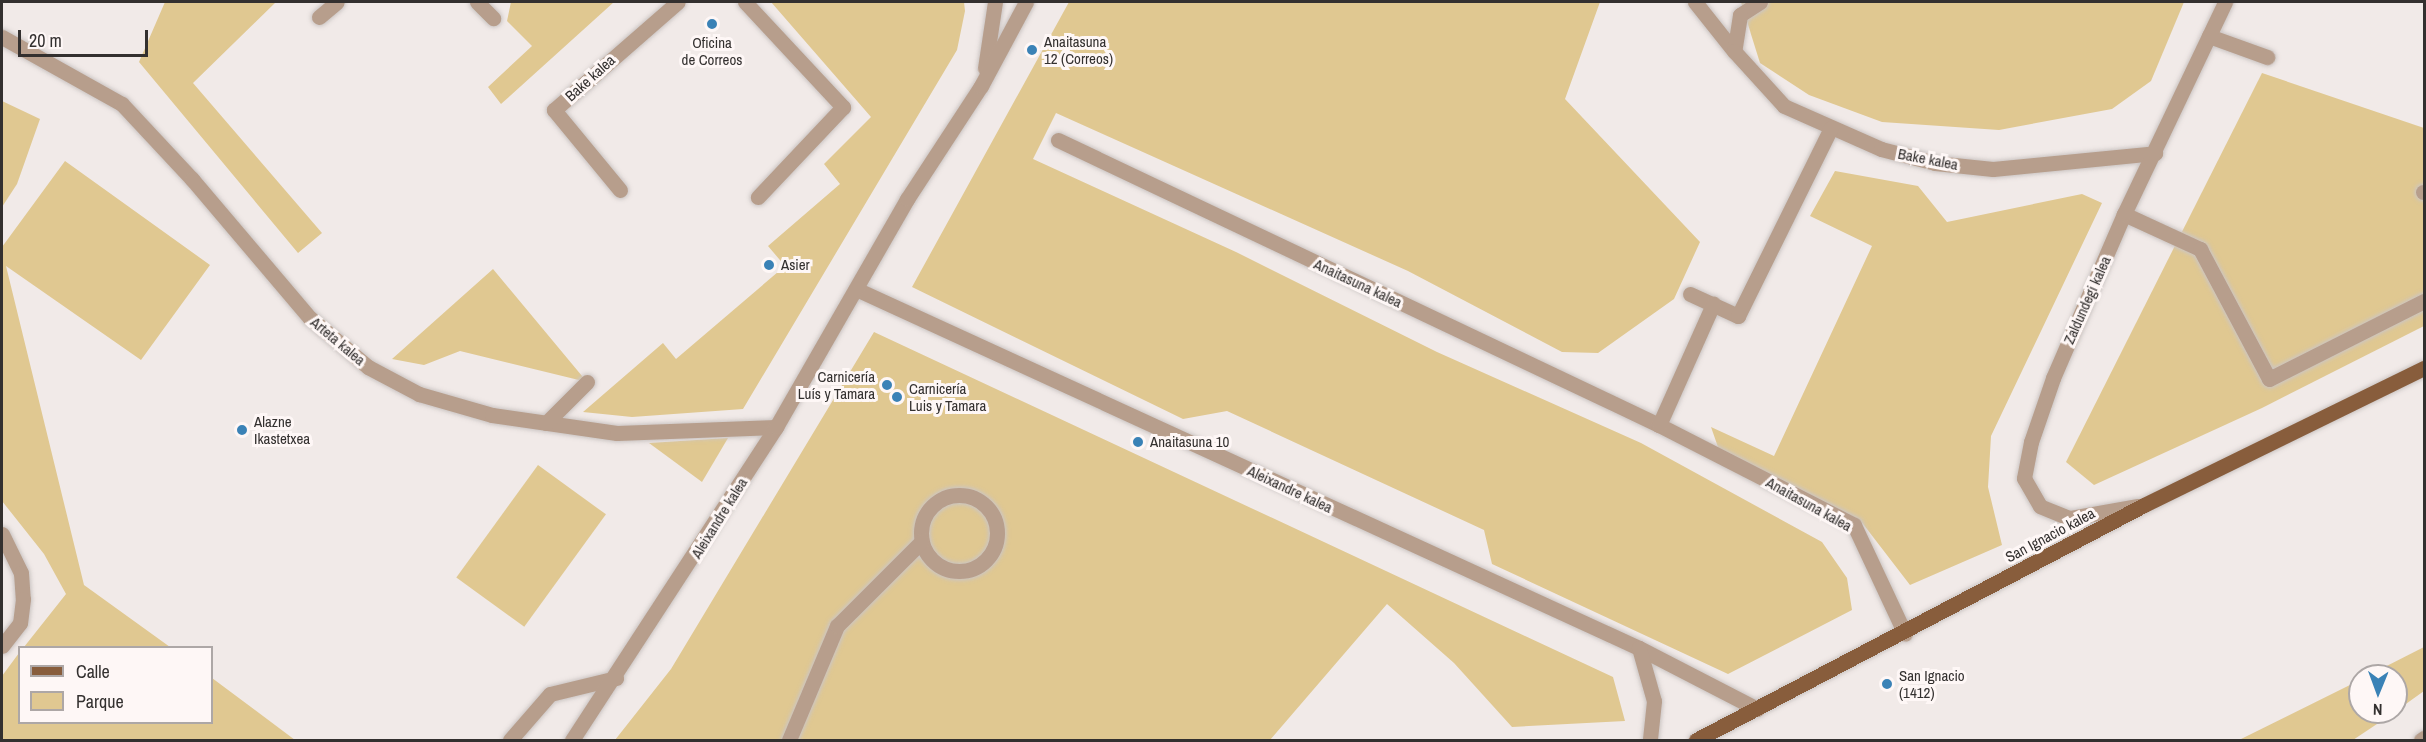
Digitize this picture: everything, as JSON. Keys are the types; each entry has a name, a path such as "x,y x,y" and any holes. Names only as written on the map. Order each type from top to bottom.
{"main road":[{"name":"San Ignacio kalea","path":"1696,741 1905,634 2144,505 2424,368"}],"street":[{"path":"319,17 337,2"},
{"path":"477,2 493,18"},
{"name":"Bake kalea","path":"620,190 554,110 678,2"},
{"path":"745,2 843,107 758,197"},
{"name":"Aleixandre kalea","path":"981,86 995,2"},
{"name":"Aleixandre kalea","path":"572,741 616,678 776,427 907,199 981,86 1026,2"},
{"name":"Bake kalea","path":"1695,2 1734,51 1784,106 1881,149 1935,163 1993,169 2155,153"},
{"path":"1734,51 1740,15 1760,2"},
{"name":"Zaldundegi kalea","path":"2144,505 2069,518 2040,506 2024,478 2031,442 2053,378 2124,214 2225,2"},
{"path":"2209,36 2267,57"},
{"name":"Arteta kalea","path":"2,37 122,104 192,179 310,318 368,367 418,394 492,415 617,433 776,427"},
{"path":"1690,294 1738,316 1831,128"},
{"name":"Anaitasuna kalea","path":"1058,140 1659,425 1854,525 1905,634"},
{"path":"2124,214 2200,249 2269,379 2424,301"},
{"name":"Aleixandre kalea","path":"856,289 1638,648 1757,709"},
{"path":"1659,425 1713,303"},
{"path":"546,423 587,382"},
{"path":"789,741 837,626 922,541 925,516 933,506 957,495 984,504 997,526 997,540 984,563 960,572 935,563 922,541"},
{"path":"2,534 21,573 23,599 20,623 2,646"},
{"path":"1638,648 1654,702 1650,741"},
{"path":"510,741 550,694 616,678"}],"green space":[{"path":"165,2 276,2 193,83 322,233 298,253 139,62"},
{"path":"511,2 614,2 501,104 488,87 532,46 507,21"},
{"path":"771,2 964,2 965,11 957,50 743,409 632,417 583,412 663,343 676,359 785,266 768,246 840,184 824,164 871,117"},
{"path":"1069,2 1600,2 1565,99 1700,242 1674,299 1598,353 1562,352 1408,271 1056,113 1033,159 1236,252 1437,352 1641,443 1822,542 1847,578 1852,610 1728,674 1492,564 1484,530 1227,411 1183,419 912,287"},
{"path":"1741,2 2184,2 2151,81 2112,109 1999,130 1882,122 1809,95 1760,63"},
{"path":"2262,73 2424,128 2424,326 2262,408 2094,485 2066,462"},
{"path":"2,101 40,119 17,184 2,207"},
{"path":"65,161 210,265 141,360 6,266 84,585 169,646 25,646 66,594 44,554 2,501 2,247"},
{"path":"1835,171 1918,186 1947,222 2082,194 2102,203 1991,436 1988,487 2002,545 1910,585 1860,520 1719,450 1711,427 1774,456 1872,246 1810,216"},
{"path":"493,269 587,382 460,351 424,365 392,359"},
{"path":"874,332 1613,677 1625,721 1512,727 1454,663 1387,604 1270,740 615,740 671,669"},
{"path":"728,438 702,482 649,443"},
{"path":"538,465 606,514 524,627 456,577"},
{"path":"2424,647 2424,691 2408,702 2408,664 2391,664"},
{"path":"18,654 18,724 213,724 213,679 295,740 2,740 2,676"},
{"path":"2348,686 2348,724 2377,724 2353,740 2239,740"}],"place":[{"name":"Oficina de Correos","path":"712,24"},
{"name":"Anaitasuna 12 (Correos)","path":"1032,50"},
{"name":"Asier","path":"769,265"},
{"name":"Carnicería Luís y Tamara","path":"887,385"},
{"name":"Carnicería Luis y Tamara","path":"897,397"},
{"name":"Alazne Ikastetxea","path":"242,430"},
{"name":"Anaitasuna 10","path":"1138,442"},
{"name":"San Ignacio (1412)","path":"1887,684"}]}
